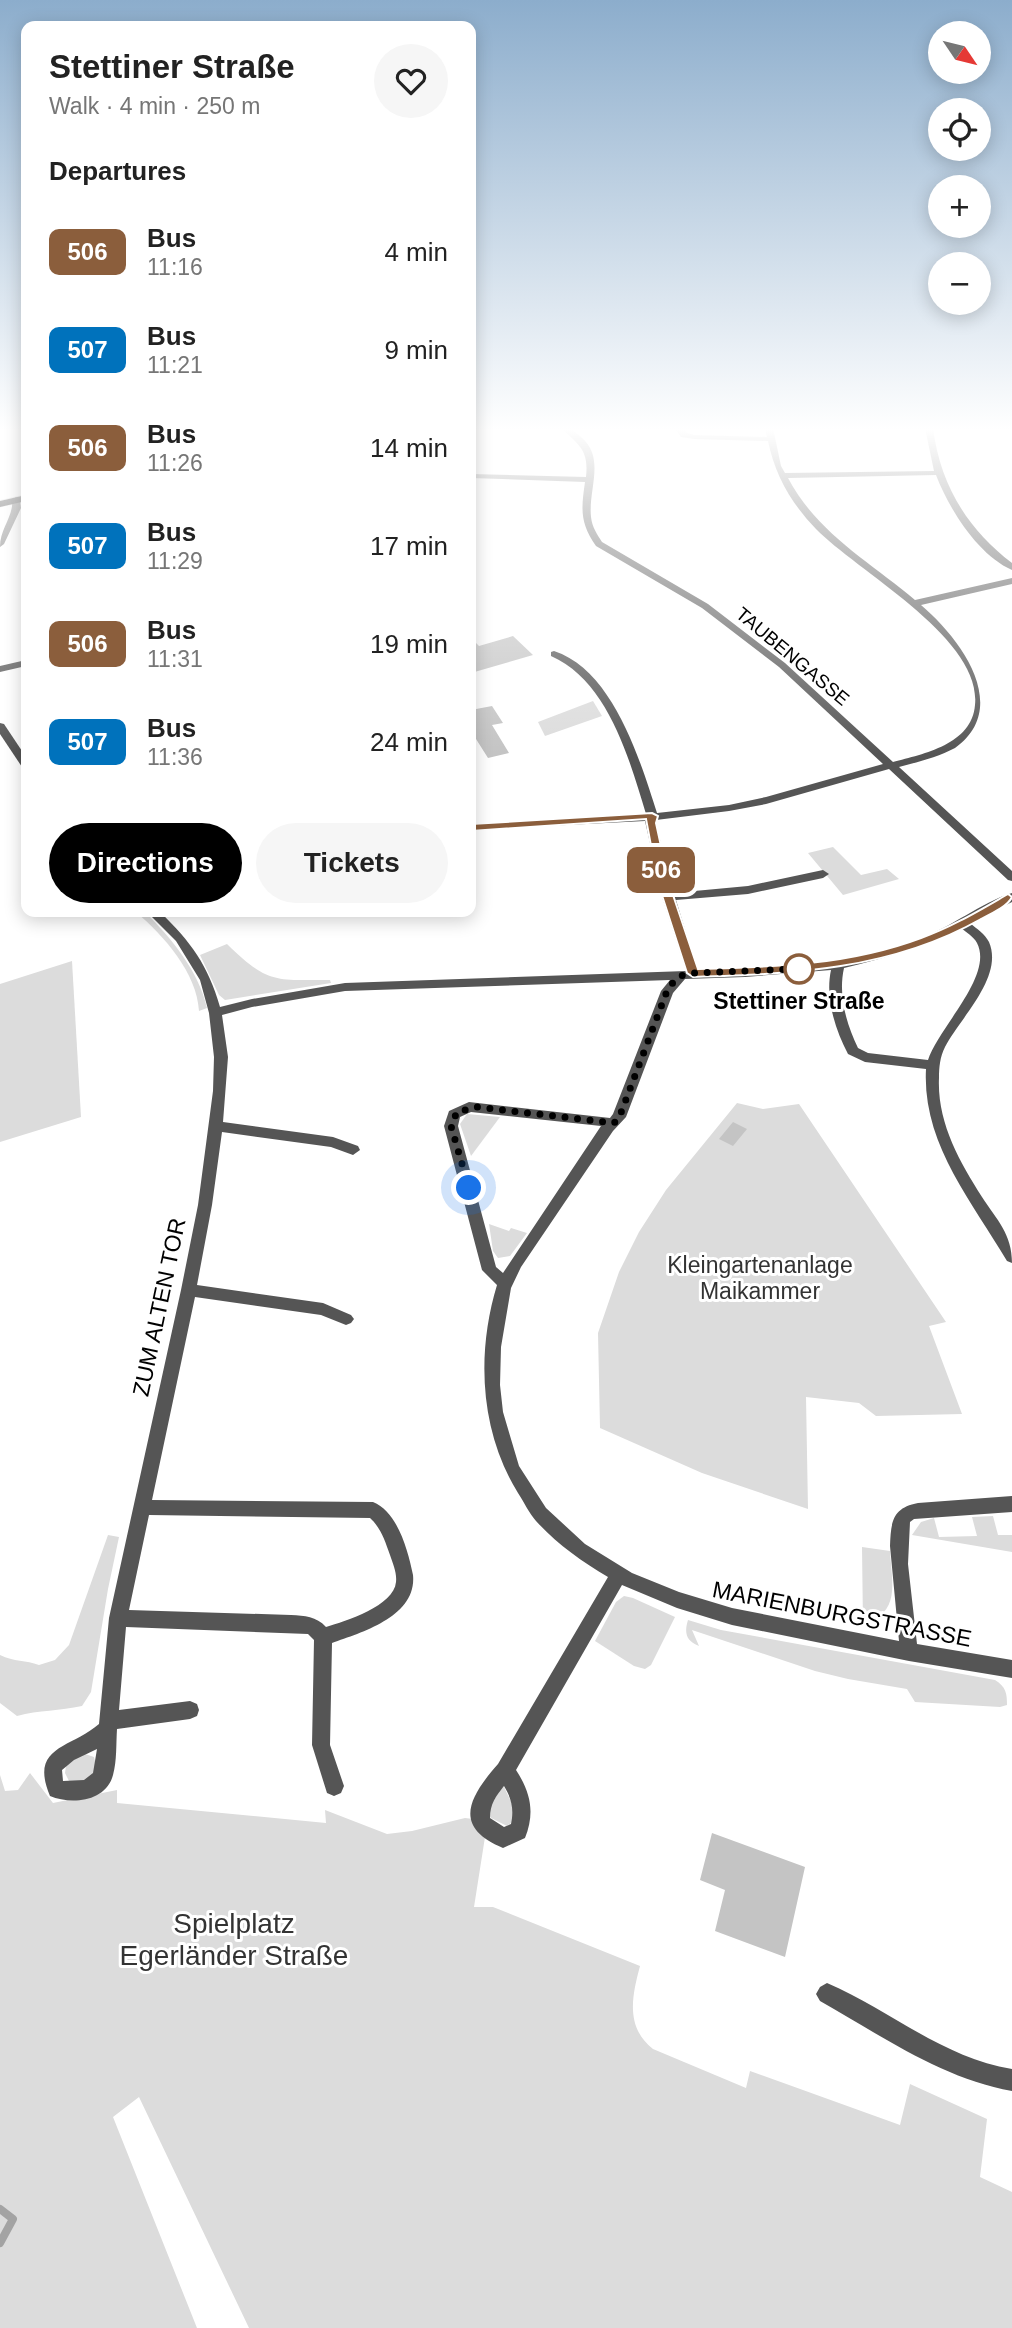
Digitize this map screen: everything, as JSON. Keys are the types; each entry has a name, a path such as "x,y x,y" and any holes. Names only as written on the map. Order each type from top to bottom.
{"street":[{"name":"TAUBENGASSE","path":"592,537 599,544 691,598 782,665 1012,877"},
{"path":"476,827 711,811 755,803 951,746 974,726 981,709 979,688 971,663 946,632 831,537"},
{"path":"980,537 1012,567"},
{"path":"912,604 1012,581"},
{"path":"554,654 575,664 613,718 635,760 652,816 650,823 688,974"},
{"path":"0,669 21,664"},
{"path":"0,726 21,758"},
{"path":"668,897 752,889 823,874"},
{"path":"215,1013 252,1003 345,987 745,973 838,965 886,954 928,940 964,924 1012,897"},
{"name":"ZUM ALTEN TOR","path":"158,917 187,947 206,980 215,1013 221,1057 216,1126 205,1205 118,1618 109,1725 190,1710"},
{"path":"964,924 984,944 986,953 983,972 976,992 943,1037 933,1065 933,1103 942,1137 1012,1258"},
{"path":"838,965 834,985 842,1021 853,1051 865,1056 933,1065"},
{"name":"MARIENBURGSTRASSE","path":"688,974 667,991 619,1118 608,1128 505,1283 493,1339 489,1379 502,1450 522,1488 554,1528 593,1560 618,1576 702,1610 762,1625 1012,1670"},
{"path":"505,1283 489,1270 485,1259 476,1214 451,1126 454,1114 469,1107 477,1107 614,1123"},
{"path":"216,1126 334,1142 353,1150"},
{"path":"189,1290 323,1309 346,1319"},
{"path":"909,1652 898,1537 903,1518 909,1512 921,1510 1012,1504"},
{"path":"141,1507 373,1510 382,1516 403,1568 403,1589 393,1603 376,1616 323,1637"},
{"path":"505,1772 618,1576"},
{"path":"118,1618 301,1623 313,1626 323,1637 321,1745 334,1786"},
{"path":"827,1994 975,2070 1012,2080"}],"green space":[{"path":"593,701 602,716 545,736 538,722"},
{"path":"833,847 861,875 887,869 899,879 843,895 808,853"},
{"path":"141,917 150,917 183,956 203,994 207,1008 199,1011 197,997 186,969 157,932"},
{"path":"227,944 253,967 273,977 330,980 331,983 225,1000 219,995 200,955"},
{"path":"72,961 81,1117 0,1142 0,984"},
{"name":"Kleingartenanlage Maikammer","path":"737,1103 763,1109 799,1104 946,1322 929,1326 962,1414 876,1416 859,1403 806,1397 808,1509 702,1473 600,1428 598,1333 619,1272 639,1232 666,1190"},
{"path":"467,1114 500,1117 471,1156 460,1124"},
{"path":"489,1224 509,1231 511,1228 527,1233 510,1256 498,1258 493,1251"},
{"path":"993,1516 998,1535 1012,1535 1012,1552 912,1535 921,1522 934,1518 939,1537 977,1536 972,1517"},
{"path":"108,1535 119,1537 91,1692 82,1706 17,1716 0,1703 0,1655 39,1665 55,1660 69,1645"},
{"path":"862,1547 890,1551 892,1586 892,1596 884,1613 863,1626"},
{"path":"624,1596 675,1617 651,1665 645,1669 634,1666 595,1641 616,1602"},
{"path":"688,1620 721,1630 995,1680 1005,1691 1007,1705 1000,1707 915,1702 907,1689 815,1671 692,1630 699,1646 687,1636"},
{"path":"82,1753 94,1757 97,1769 89,1781 70,1783 65,1773 66,1766"},
{"name":"Spielplatz Egerländer Straße","path":"30,1773 53,1803 117,1790 117,1803 326,1823 325,1810 387,1834 465,1818 473,1819 485,1837 474,1907 493,1907 640,1966 633,2000 634,2021 644,2040 653,2049 746,2088 750,2071 900,2125 910,2084 987,2119 980,2177 1012,2192 1012,2328 249,2328 139,2097 113,2117 197,2328 0,2328 0,1775 5,1791 18,1790"},
{"path":"504,1787 515,1810 512,1822 507,1826 491,1818 487,1812 500,1789"}],"building":[{"path":"513,636 533,655 476,672 476,643 479,646"},
{"path":"492,706 503,723 492,725 509,753 488,758 476,739 476,709"},
{"path":"733,1122 747,1129 733,1146 719,1139"},
{"path":"712,1833 805,1867 785,1957 715,1931 725,1890 700,1880"}],"waterway":[{"path":"0,2209 13,2219 0,2243"}],"bus line":[{"name":"506","path":"476,827 652,816 650,823 664,883 693,973 794,970 848,963 886,954 964,924 1012,897"}],"place":[{"name":"Stettiner Straße","path":"799,969"}],"route":[{"path":"469,1188 451,1126 457,1112 477,1107 614,1123 619,1118 667,991 675,980 683,974 693,973 799,969"}]}
